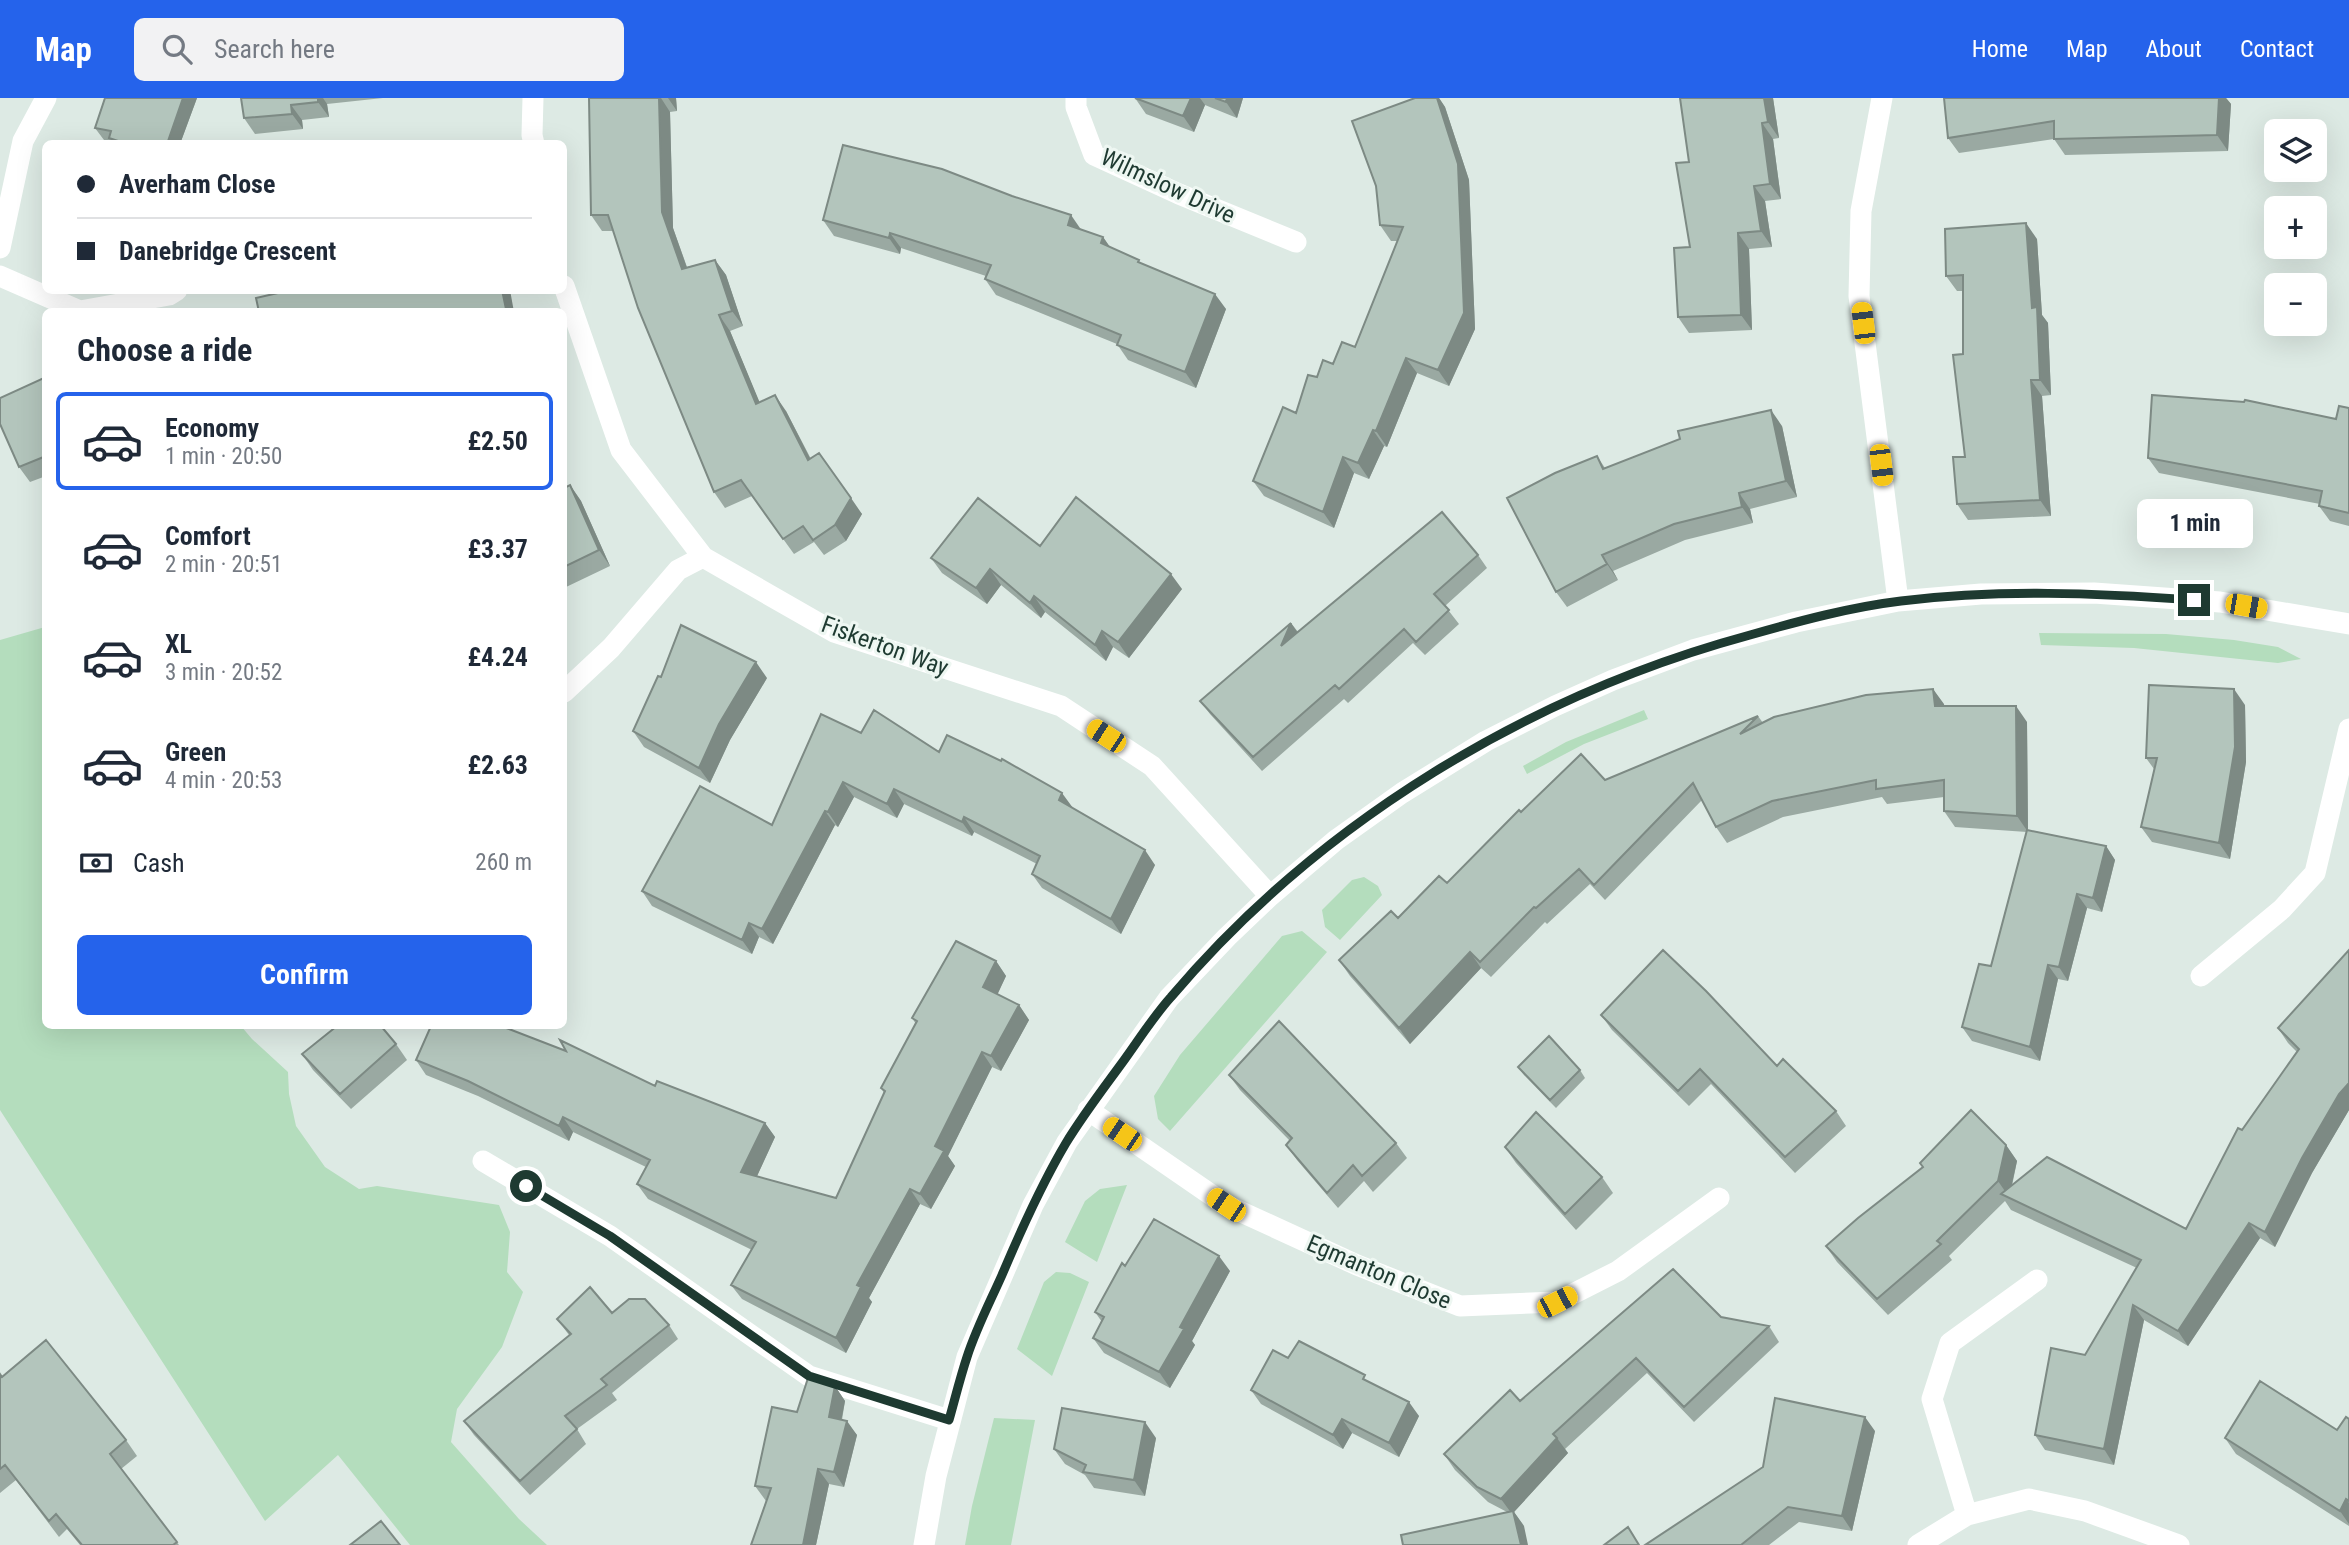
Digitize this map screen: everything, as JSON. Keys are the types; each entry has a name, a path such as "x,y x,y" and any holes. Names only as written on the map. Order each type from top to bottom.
{"street":[{"path":"0,248 23,141 46,98"},
{"path":"533,98 533,140"},
{"name":"Wilmslow Drive","path":"1076,98 1076,107 1094,155 1179,194 1296,242"},
{"path":"1882,98 1861,211 1859,296 1898,601"},
{"path":"0,276 73,308"},
{"path":"97,308 171,294"},
{"name":"Fiskerton Way","path":"567,294 621,450 703,557 834,632 1061,706 1152,766 1270,896"},
{"path":"567,689 611,648 678,570 703,557"},
{"path":"924,1545 936,1476 967,1357 1033,1205 1067,1142 1170,998 1227,937 1336,840 1402,793 1486,741 1613,680 1693,650 1796,622 1898,601 1981,594 2094,593 2220,602 2349,624"},
{"path":"2201,976 2282,909 2315,873 2349,729"},
{"name":"Egmanton Close","path":"1088,1110 1226,1205 1357,1265 1460,1306 1557,1302 1618,1271 1719,1198"},
{"path":"483,1161 610,1236 809,1376 949,1420"},
{"path":"1967,1515 1932,1399 1950,1343 2037,1280"},
{"path":"1918,1545 1967,1515 2029,1499 2085,1511 2179,1545"}],"green space":[{"path":"42,628 42,1029 244,1029 288,1072 289,1094 296,1126 325,1167 359,1189 377,1186 499,1205 510,1232 507,1272 523,1292 502,1347 457,1409 451,1442 519,1519 547,1545 410,1545 338,1455 265,1521 0,1110 0,640"},
{"path":"2039,633 2166,634 2234,640 2278,647 2301,659 2278,663 2134,648 2041,645"},
{"path":"1644,710 1648,719 1584,744 1527,774 1523,766 1566,742"},
{"path":"1364,877 1378,886 1382,895 1340,940 1325,927 1322,910 1352,880"},
{"path":"1302,931 1327,952 1170,1131 1158,1119 1154,1096 1180,1055 1282,936"},
{"path":"1127,1185 1097,1262 1065,1242 1085,1201 1100,1189"},
{"path":"1056,1272 1070,1273 1089,1282 1052,1376 1017,1349 1044,1282"},
{"path":"994,1418 1035,1420 1011,1545 965,1545 972,1506"}],"building":[{"path":"105,98 183,98 168,140 115,140 109,138 111,131 95,128"},
{"path":"241,98 318,98 318,102 291,105 292,114 244,118"},
{"path":"589,98 659,98 662,212 682,269 715,260 732,311 719,315 756,404 775,395 808,460 819,453 851,498 835,525 813,540 803,526 783,539 741,480 714,492 638,308 608,215 591,215"},
{"path":"1135,98 1191,98 1183,116"},
{"path":"1415,98 1437,98 1458,164 1464,313 1438,370 1406,358 1376,431 1373,430 1358,463 1343,457 1323,512 1253,481 1283,407 1296,413 1308,375 1317,377 1323,360 1333,364 1342,342 1355,347 1403,227 1380,225 1376,186 1352,121"},
{"path":"1680,98 1764,98 1768,122 1762,123 1770,184 1754,186 1761,231 1738,233 1741,315 1678,317 1674,248 1690,247 1676,163 1689,162"},
{"path":"1944,98 2219,98 2217,135 2054,139 2054,121 1948,138"},
{"path":"843,145 942,169 1071,215 1068,225 1103,237 1101,243 1139,260 1138,262 1215,294 1185,372 1117,345 1121,335 985,279 991,265 890,233 889,238 823,220"},
{"path":"2026,223 2032,308 2037,307 2040,380 2031,380 2040,500 1957,504 1953,457 1965,457 1953,355 1963,354 1963,275 1946,276 1945,229"},
{"path":"274,294 503,294 506,308 258,308 256,298"},
{"path":"42,379 42,458 19,467 0,424 0,398"},
{"path":"2152,395 2245,400 2336,419 2339,406 2349,408 2349,513 2319,506 2322,491 2148,458"},
{"path":"1771,410 1786,481 1739,493 1742,507 1674,524 1602,555 1607,564 1556,592 1507,498 1555,473 1597,456 1603,469 1680,439 1678,431"},
{"path":"570,485 599,550 567,566 567,486"},
{"path":"1076,497 1171,574 1118,642 1102,631 1095,645 1034,596 1030,603 990,569 976,588 931,558 978,498 1040,546"},
{"path":"1442,512 1478,555 1434,594 1449,610 1416,642 1404,629 1339,689 1335,685 1253,757 1200,701 1291,623 1281,646"},
{"path":"681,625 756,662 719,724 699,768 633,731 658,676 661,677"},
{"path":"2149,685 2234,689 2235,747 2219,843 2141,827 2157,758 2146,758"},
{"path":"1933,689 1935,706 2016,706 2017,816 1944,811 1944,780 1876,789 1876,780 1772,801 1716,827 1693,783 1594,885 1579,869 1534,907 1480,962 1470,952 1399,1028 1339,960 1391,911 1398,918 1439,876 1447,883 1519,810 1521,812 1581,754 1605,780 1758,716 1740,734 1774,717 1866,695"},
{"path":"874,710 939,752 947,735 1001,761 1002,759 1062,793 1059,800 1145,850 1111,919 1032,874 1040,856 964,817 962,822 894,789 887,804 843,782 762,929 749,923 742,940 642,891 700,786 772,825 821,714 861,733"},
{"path":"2027,830 2106,846 2093,898 2077,894 2059,967 2048,965 2030,1047 1962,1027 1979,964 1991,966"},
{"path":"956,941 996,961 983,987 1019,1005 991,1056 982,1052 935,1146 944,1151 920,1194 910,1189 857,1285 861,1287 836,1338 731,1285 756,1242 637,1184 650,1160 563,1117 559,1126 468,1081 416,1060 430,1029 509,1029 566,1051 560,1040 655,1086 657,1081 765,1123 741,1172 836,1198 885,1091 881,1088 917,1021 912,1018"},
{"path":"1663,950 1777,1066 1783,1059 1836,1111 1785,1157 1700,1069 1678,1091 1601,1015"},
{"path":"2349,950 2349,1083 2339,1094 2302,1158 2265,1232 2249,1223 2178,1331 2133,1305 2104,1449 2035,1435 2051,1348 2085,1355 2141,1260 2001,1194 2047,1157 2186,1229 2238,1128 2242,1130 2299,1049 2278,1028"},
{"path":"1279,1021 1396,1143 1362,1176 1353,1165 1327,1193 1286,1145 1292,1138 1229,1075"},
{"path":"333,1029 384,1029 396,1044 340,1094 302,1054"},
{"path":"1549,1036 1580,1070 1550,1100 1518,1067"},
{"path":"1971,1110 2006,1145 1998,1181 1937,1241 1941,1244 1877,1299 1826,1246 1923,1167 1920,1163"},
{"path":"1536,1112 1602,1177 1565,1214 1505,1147"},
{"path":"1154,1219 1219,1256 1180,1327 1184,1329 1159,1372 1093,1338 1104,1317 1095,1312 1122,1263 1125,1266"},
{"path":"1673,1269 1721,1317 1769,1326 1684,1407 1636,1358 1553,1434 1557,1438 1501,1499 1477,1487 1444,1454 1510,1390 1520,1401"},
{"path":"590,1287 612,1313 629,1299 645,1299 669,1325 601,1379 607,1385 565,1416 577,1429 520,1481 464,1421 571,1334 557,1319"},
{"path":"46,1340 126,1440 110,1454 177,1542 173,1545 82,1545 56,1514 49,1521 5,1465 0,1469 0,1374 2,1377"},
{"path":"1299,1341 1365,1375 1363,1379 1409,1402 1389,1443 1342,1419 1333,1435 1251,1390 1273,1350 1288,1358"},
{"path":"808,1378 835,1386 829,1417 847,1421 834,1472 818,1469 803,1545 751,1545 771,1488 755,1486 772,1407 797,1412"},
{"path":"2260,1381 2337,1430 2346,1417 2349,1419 2349,1501 2346,1499 2340,1511 2225,1438"},
{"path":"1775,1398 1865,1417 1842,1516 1788,1507 1741,1545 1645,1545 1763,1467"},
{"path":"1062,1408 1145,1422 1134,1480 1083,1472 1086,1465 1054,1449"},
{"path":"1513,1511 1521,1545 1403,1545 1401,1535"},
{"path":"381,1521 400,1545 350,1545"},
{"path":"1628,1527 1639,1545 1604,1545"}],"route":[{"path":"526,1186 610,1236 809,1376 949,1420 967,1357 1033,1205 1067,1142 1088,1110 1170,998 1227,937 1336,840 1402,793 1486,741 1613,680 1693,650 1796,622 1898,601 1981,594 2094,593 2194,600"}]}
